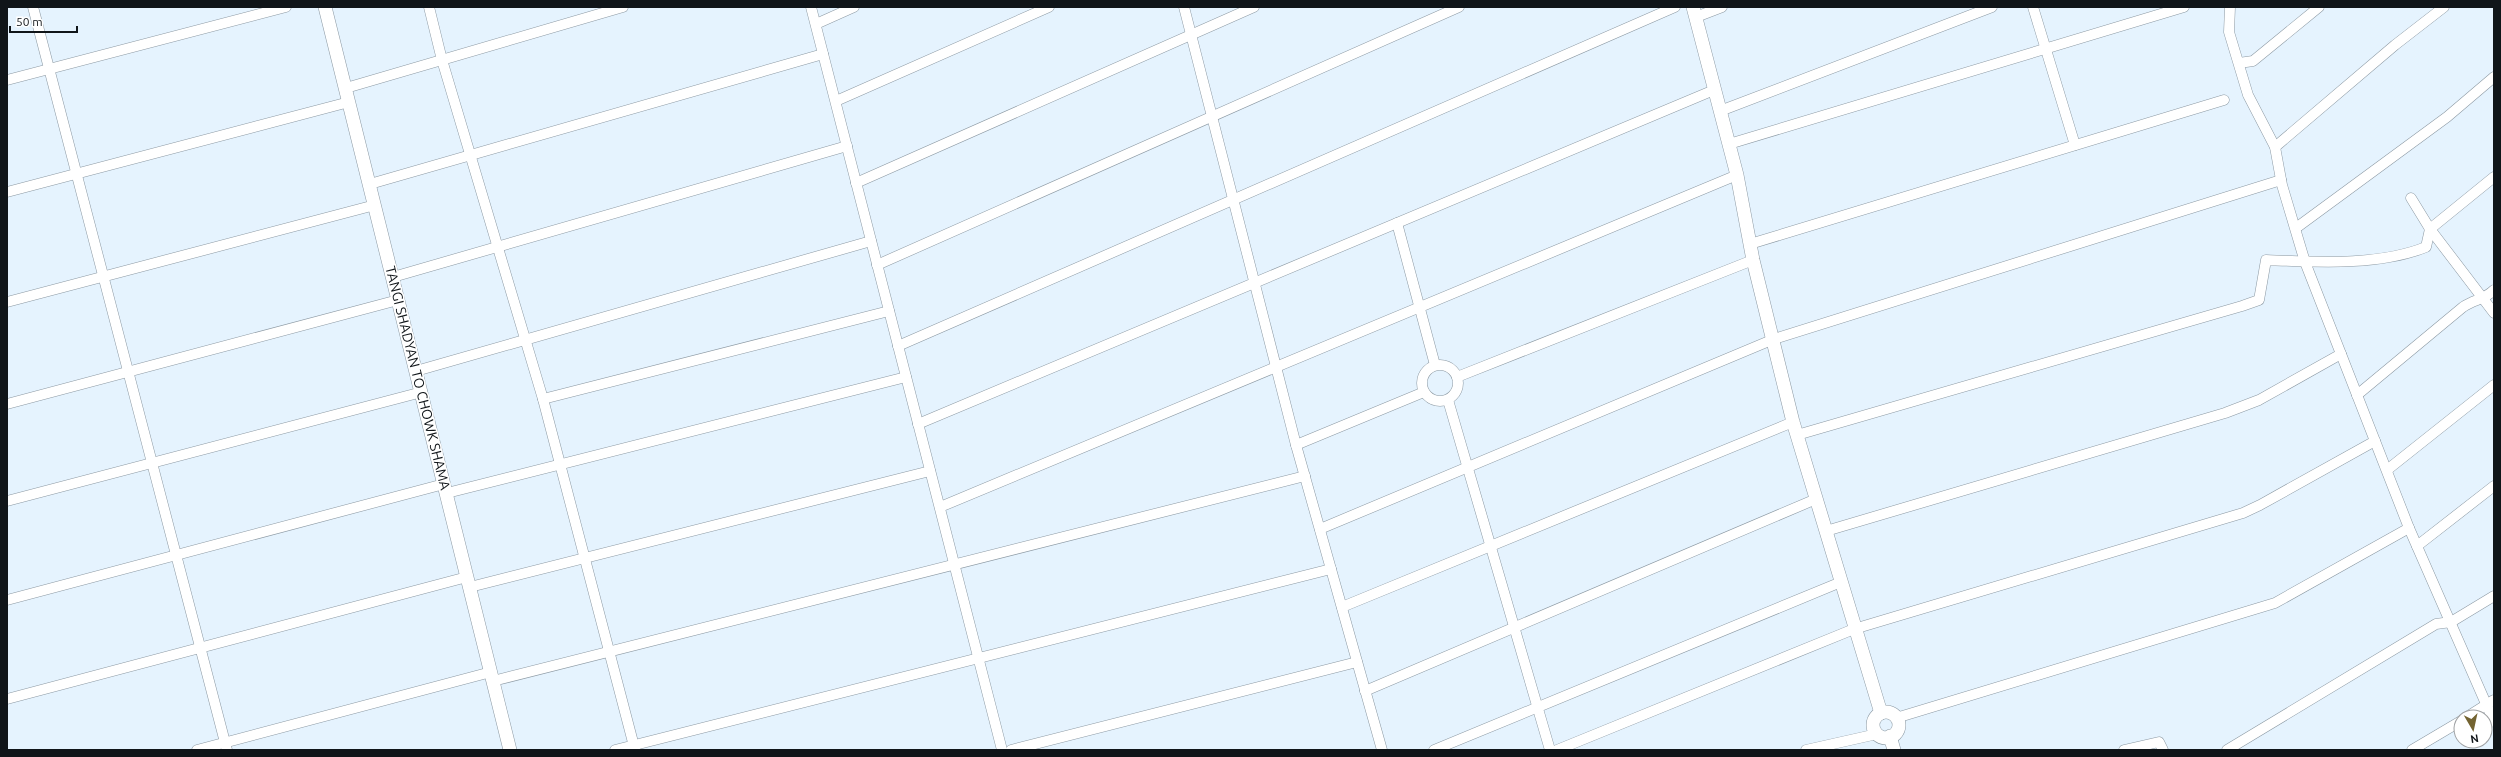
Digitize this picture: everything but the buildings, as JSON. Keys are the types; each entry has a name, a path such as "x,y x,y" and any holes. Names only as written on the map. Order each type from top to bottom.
{"main road":[{"name":"TANGI SHADYAN TO CHOWK SHAMA","path":"325,7 510,750"},
{"path":"1694,12 1737,175 1753,260 1774,339 1793,422 1798,434 1854,629 1881,713"},
{"path":"1881,713 1889,713 1896,718 1898,726 1890,736 1881,736 1877,734 1873,725 1876,716 1881,713"},
{"path":"1890,736 1894,750"}],"street":[{"path":"33,7 226,746"},
{"path":"7,80 286,7"},
{"path":"429,7 442,60 470,156 499,246 543,399 635,748"},
{"path":"346,88 623,7"},
{"path":"811,7 1002,750"},
{"path":"816,24 854,7"},
{"path":"836,101 1049,7"},
{"path":"1184,7 1296,445 1382,750"},
{"path":"856,183 1254,7"},
{"path":"877,264 1459,7"},
{"path":"898,346 1675,7"},
{"path":"1694,12 1722,7"},
{"path":"1720,111 1992,7"},
{"path":"2033,7 2075,145"},
{"path":"1729,144 2184,7"},
{"path":"2230,7 2229,32 2248,95 2275,147 2281,180 2305,262 2409,528 2451,622 2490,702 2494,722"},
{"path":"2239,63 2253,61 2319,7"},
{"path":"2275,147 2395,45 2444,7"},
{"path":"370,184 824,54"},
{"path":"2296,228 2447,117 2494,77"},
{"path":"918,424 1714,90"},
{"path":"1750,244 2224,100"},
{"path":"7,192 349,102"},
{"path":"393,277 847,146"},
{"path":"940,507 1737,175"},
{"path":"1798,434 2259,300 2266,260 2305,262 2394,258 2406,255 2426,246 2430,229 2494,177"},
{"path":"1320,529 1467,466 1774,339 2281,180"},
{"path":"2411,198 2430,229 2494,313"},
{"path":"7,302 375,205"},
{"path":"1397,223 1436,365"},
{"path":"416,371 871,242"},
{"path":"1458,377 1753,260"},
{"path":"2357,395 2463,307 2475,299 2484,298 2494,290"},
{"path":"7,404 398,300"},
{"path":"543,399 889,311"},
{"path":"1826,531 2225,413 2259,400 2341,354"},
{"path":"1436,365 1449,367 1458,377 1457,390 1448,400 1434,400 1424,392 1422,379 1429,368 1436,365"},
{"path":"7,600 176,555 446,488 559,464 906,377"},
{"path":"2387,470 2494,385"},
{"path":"7,501 422,392"},
{"path":"1296,445 1424,392"},
{"path":"1448,400 1550,750"},
{"path":"1342,607 1793,422"},
{"path":"1557,750 1854,629 2242,513 2260,505 2375,441"},
{"path":"7,699 200,648 468,582 584,558 930,471"},
{"path":"197,750 226,746 492,677 610,652 1305,476"},
{"path":"2417,546 2494,486"},
{"path":"1365,691 1816,499"},
{"path":"1896,718 2275,603 2409,528"},
{"path":"615,750 635,748 978,658 1331,569"},
{"path":"1434,750 1841,582"},
{"path":"2227,750 2436,624 2451,622 2494,596"},
{"path":"1011,750 1357,662"},
{"path":"2479,709 2490,702"},
{"path":"2412,750 2453,726"},
{"path":"1806,750 1877,734"},
{"path":"2124,750 2159,742 2163,750"}]}
